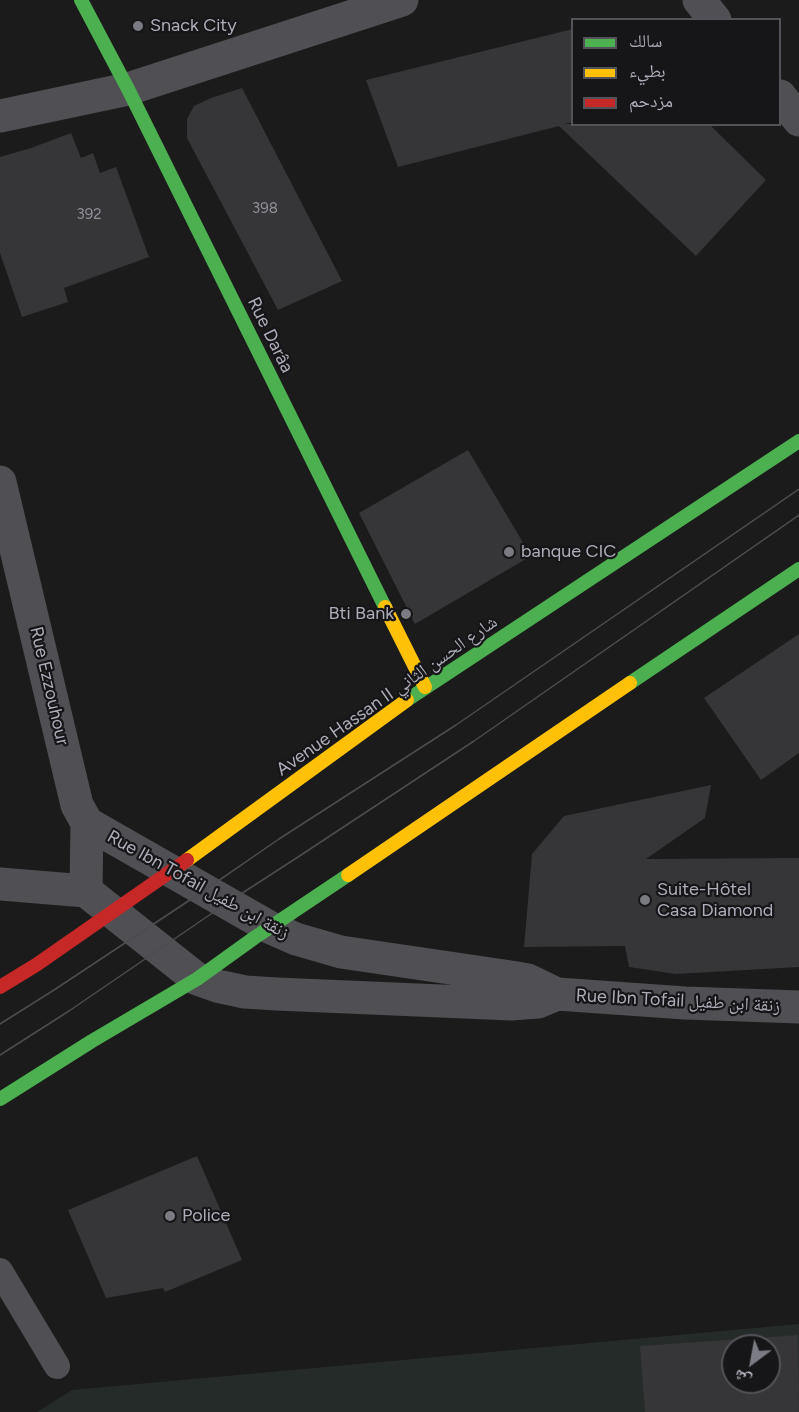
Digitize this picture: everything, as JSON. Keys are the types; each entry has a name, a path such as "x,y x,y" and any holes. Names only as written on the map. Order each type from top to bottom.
{"main road":[{"name":"Rue Darâa","path":"81,0 128,89 425,687"},
{"name":"Avenue Hassan II شارع الحسن الثاني","path":"0,987 36,966 172,871 425,687 799,441"},
{"path":"0,1099 92,1041 198,979 254,938 799,569"}],"street":[{"path":"0,116 128,89 402,0"},
{"path":"699,0 714,18"},
{"path":"781,97 799,120"},
{"name":"Rue Ezzouhour","path":"0,482 77,805 87,823 86,891"},
{"name":"Rue Ibn Tofail زنقة ابن طفيل","path":"87,823 271,928 296,939 341,952 511,977 528,981 557,994 685,1003 799,1007"},
{"path":"0,884 86,891 198,979"},
{"name":"Rue Ibn Tofail زنقة ابن طفيل","path":"198,979 246,992 411,1000 519,1004 538,1002 557,994"}],"lane":[{"path":"0,1271 57,1366"}],"shaded area":[{"path":"799,1324 799,1412 37,1412 72,1390"}],"building":[{"path":"571,29 571,122 564,124 571,124 571,126 711,126 766,180 696,256 559,126 398,167 366,80"},
{"path":"242,88 342,281 278,310 187,138 187,119 194,106"},
{"path":"71,133 81,158 93,153 100,173 116,167 149,257 64,288 68,302 22,317 0,253 0,157"},
{"path":"468,450 531,556 415,624 359,513"},
{"path":"799,634 799,753 761,780 704,698"},
{"path":"711,785 705,818 646,859 799,858 799,967 676,974 629,967 625,946 524,947 532,854 564,816"},
{"path":"197,1156 242,1260 165,1292 163,1288 106,1298 68,1210"},
{"path":"798,1335 799,1412 645,1412 640,1346 721,1340 721,1394 781,1394 781,1336"}],"tram line":[{"path":"0,1024 456,725 799,489"},
{"path":"0,1055 474,741 799,515"}],"traffic: fast":[{"path":"81,0 128,89 385,607"},
{"path":"407,700 799,441"},
{"path":"630,683 799,569"},
{"path":"0,1099 197,979 348,875"}],"traffic: slow":[{"path":"385,607 425,687"},
{"path":"348,875 630,683"},
{"path":"187,860 407,700"}],"traffic: jam":[{"path":"0,987 36,965 187,860"}],"place":[{"name":"Snack City","path":"138,26"},
{"name":"banque CIC","path":"509,552"},
{"name":"Bti Bank","path":"406,614"},
{"name":"Suite-Hôtel Casa Diamond","path":"645,900"},
{"name":"Police","path":"170,1216"}]}
